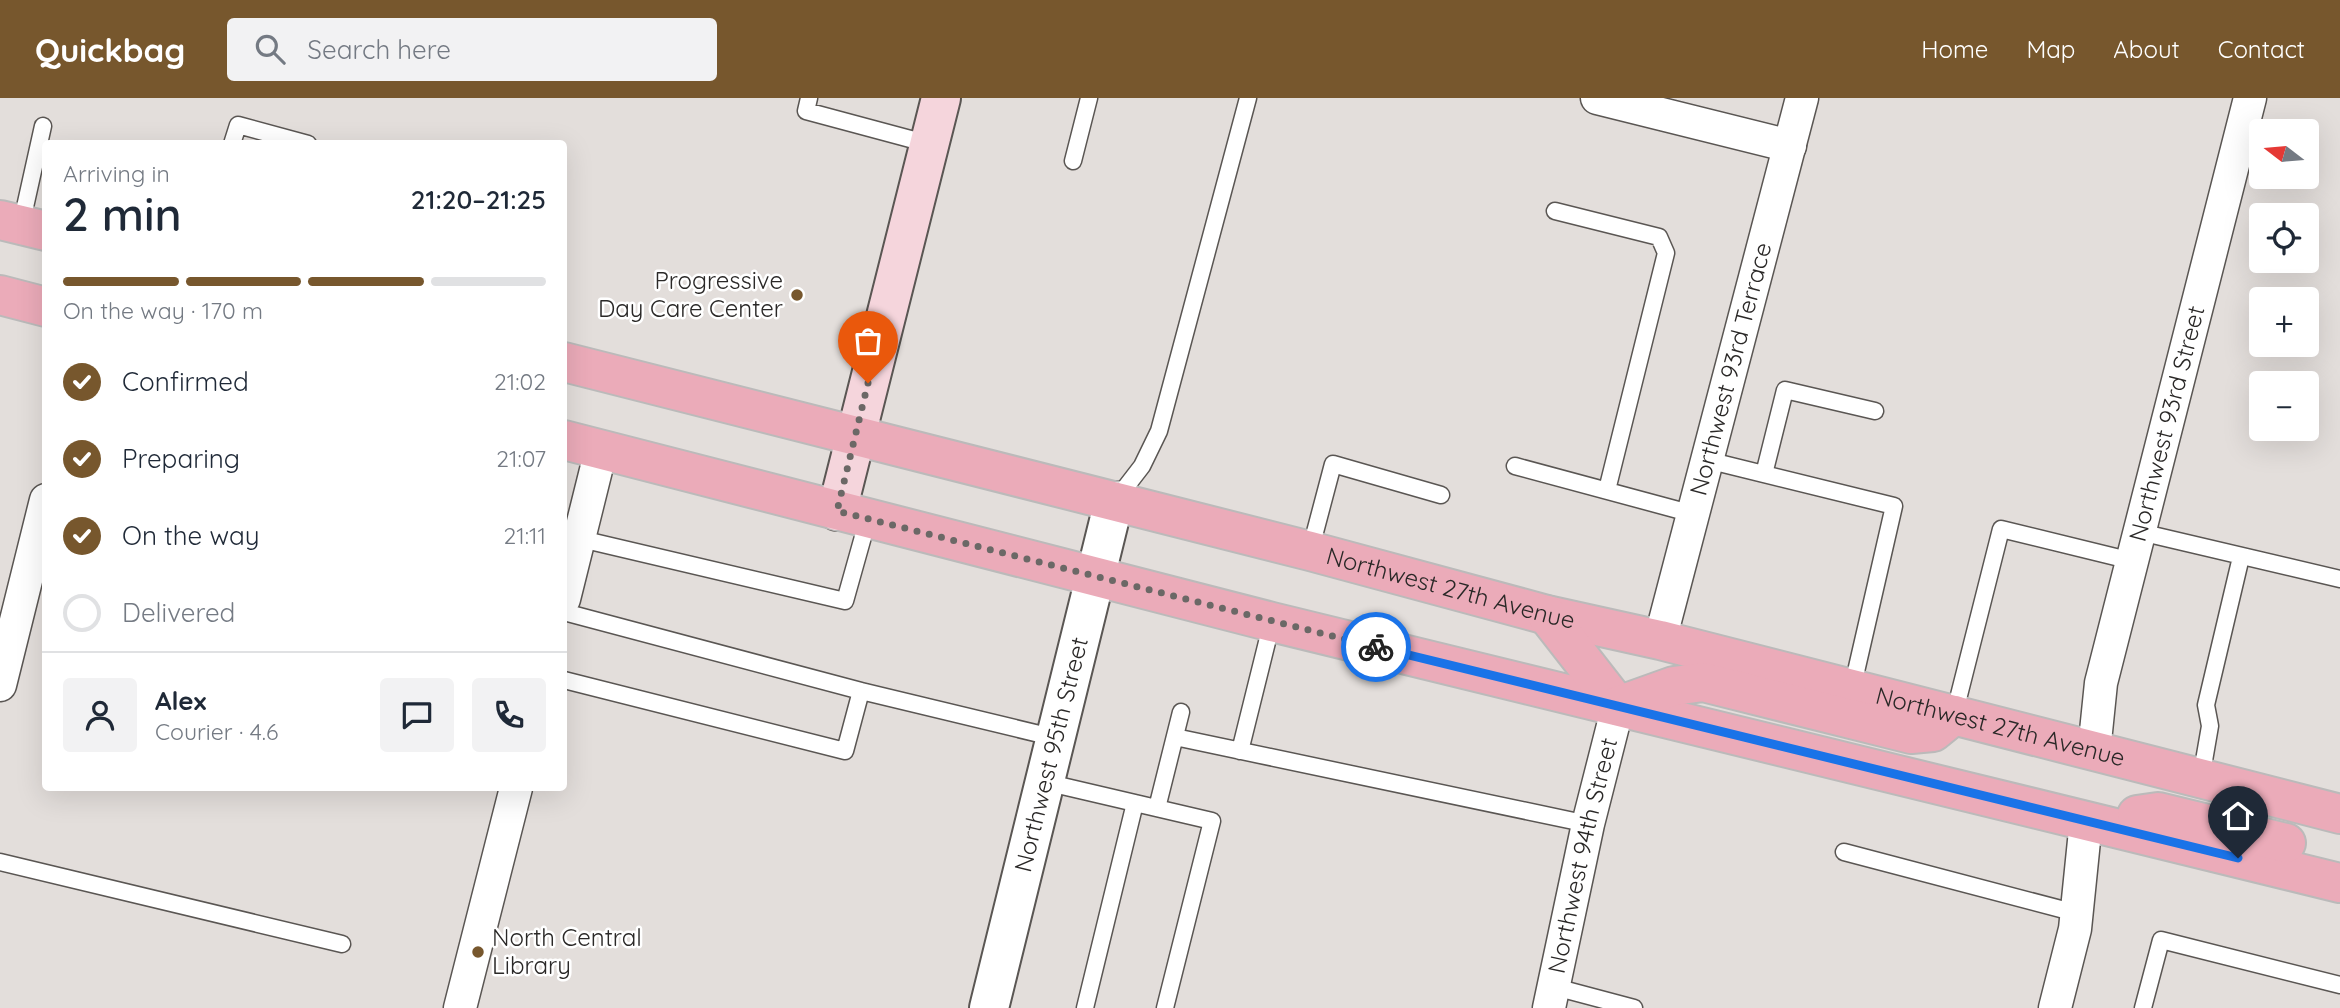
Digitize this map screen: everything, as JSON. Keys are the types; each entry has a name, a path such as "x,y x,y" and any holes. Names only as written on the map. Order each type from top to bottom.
{"main road":[{"path":"853,515 854,436 942,98"},
{"path":"0,295 42,306"},
{"name":"Northwest 27th Avenue","path":"567,363 1310,551 1547,615 1660,640 2340,814"},
{"path":"567,441 1272,622 2340,883"},
{"path":"1547,615 1618,706"},
{"path":"1618,706 1674,686 1703,682 1911,734 1933,732 1954,715"},
{"path":"2086,821 2158,812 2340,858"}],"street":[{"path":"1597,98 1790,146"},
{"name":"Northwest 93rd Terrace","path":"1660,640 1802,98"},
{"name":"Northwest 93rd Street","path":"2094,751 2101,683 2250,98"},
{"path":"567,572 571,536 601,450"},
{"name":"Northwest 95th Street","path":"991,1008 1114,502"},
{"path":"0,685 42,516"},
{"name":"Northwest 94th Street","path":"1552,998 1588,824 1618,706"},
{"path":"460,1008 515,791"},
{"path":"2055,1008 2076,913 2086,821"}],"lane":[{"path":"809,98 806,111 929,144"},
{"path":"1073,161 1089,98"},
{"path":"1114,502 1142,466 1159,431 1248,98"},
{"path":"233,140 237,125 293,140"},
{"path":"22,225 43,127"},
{"path":"1555,211 1659,237 1666,253 1607,491"},
{"path":"1764,474 1785,390 1875,411"},
{"path":"1707,460 1894,506 1852,689"},
{"path":"1310,551 1334,464 1441,495"},
{"path":"1515,466 1693,514"},
{"path":"571,536 845,601 853,515"},
{"path":"1954,715 2001,529 2241,557 2340,579"},
{"path":"2201,778 2210,726 2206,705 2241,557"},
{"path":"567,613 861,691 1056,738"},
{"path":"1240,751 1272,622"},
{"path":"567,681 845,751 861,691"},
{"path":"1157,808 1181,712"},
{"path":"1175,737 1588,824"},
{"path":"1045,782 1212,821 1165,1008"},
{"path":"1086,1008 1135,803"},
{"path":"1844,852 2076,913"},
{"path":"0,862 342,944"},
{"path":"2143,1008 2161,940 2340,985"},
{"path":"1552,998 1634,1008"}],"way so far":[{"path":"868,383 837,511 1376,647"}],"place":[{"name":"Progressive Day Care Center","path":"797,295"},
{"name":"North Central Library","path":"478,952"}],"route":[{"path":"1376,647 2238,858"}]}
